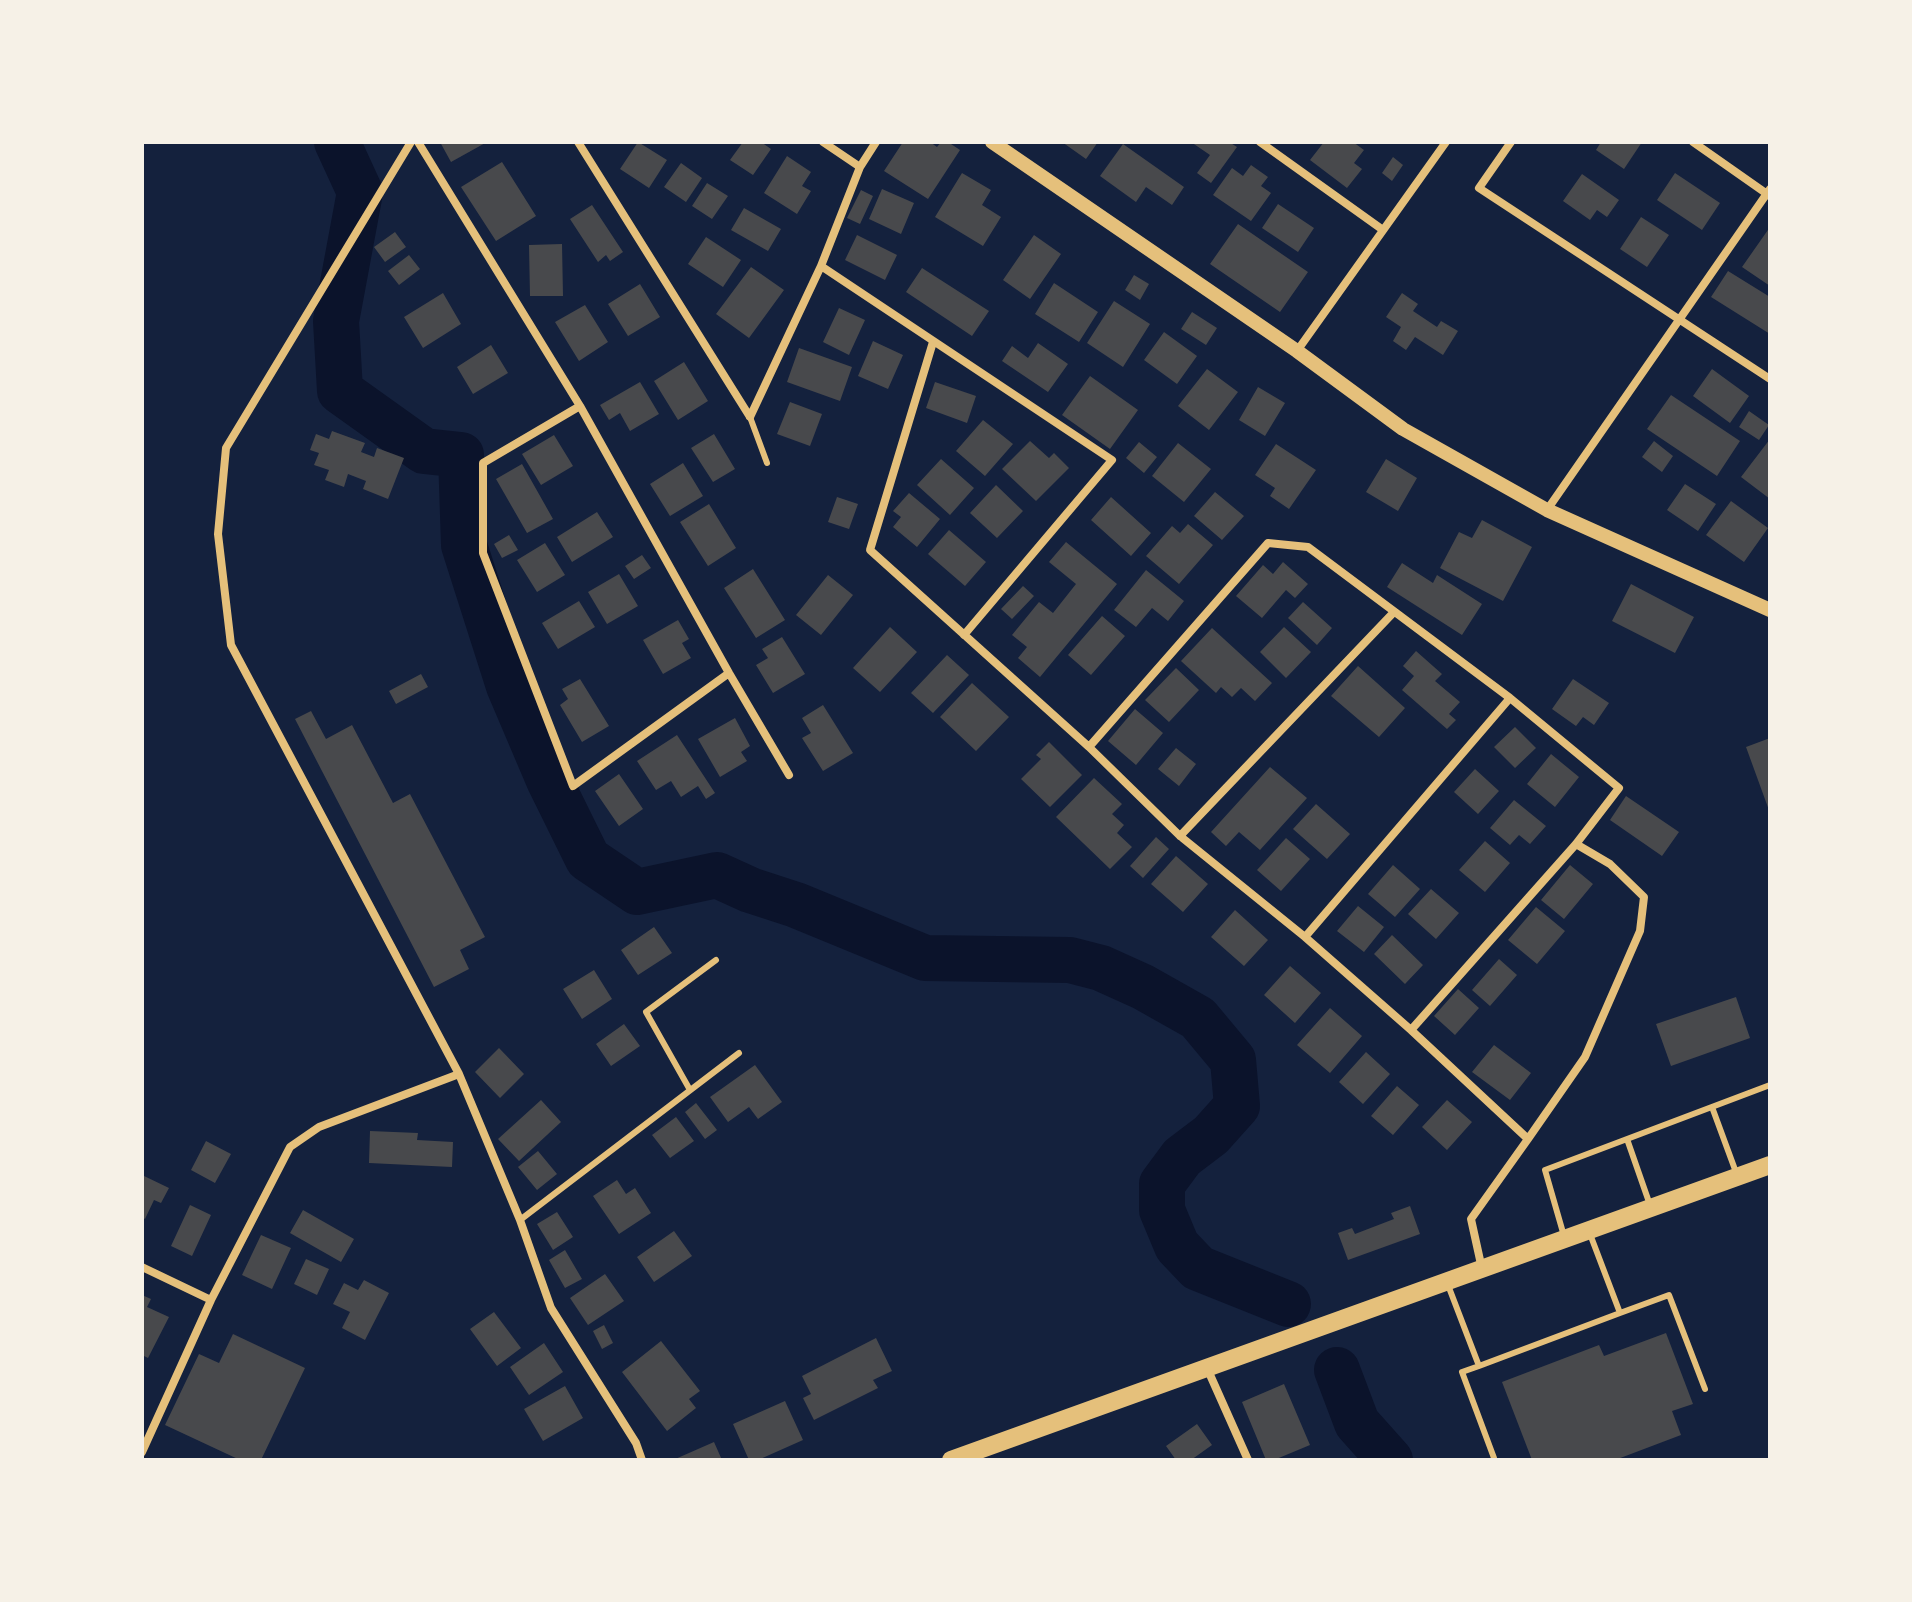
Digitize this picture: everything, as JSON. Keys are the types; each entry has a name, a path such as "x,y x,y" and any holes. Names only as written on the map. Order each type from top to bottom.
{"highway":[{"path":"962,1458 1770,1165"}],"street":[{"path":"411,142 226,448 218,534 231,645 459,1074 520,1220 551,1308 636,1443 642,1460"},
{"path":"418,142 580,406 789,775"},
{"path":"578,142 750,417"},
{"path":"823,142 860,167"},
{"path":"750,417 821,266 860,167 876,142"},
{"path":"992,142 1297,351 1403,429 1547,510 1770,610"},
{"path":"1260,142 1383,230"},
{"path":"1297,351 1446,142"},
{"path":"1511,142 1479,188 1770,379"},
{"path":"1547,510 1769,193 1693,142"},
{"path":"821,266 1112,460 964,635"},
{"path":"933,342 870,550 1089,747 1180,836 1305,937 1528,1139"},
{"path":"580,406 483,463 483,553 573,786 729,673"},
{"path":"1089,747 1268,543 1308,547 1510,698 1619,788 1576,844 1411,1030"},
{"path":"1180,836 1394,612"},
{"path":"1305,937 1510,698"},
{"path":"1482,1269 1471,1219 1585,1057 1640,931 1644,897 1610,864 1576,844"},
{"path":"142,1452 211,1300 290,1147 319,1127 459,1074"},
{"path":"142,1267 211,1300"},
{"path":"1206,1368 1248,1460"}],"lane":[{"path":"750,417 767,463"},
{"path":"690,1090 646,1012 716,960"},
{"path":"520,1220 739,1053"},
{"path":"1565,1239 1545,1170 1770,1085"},
{"path":"1712,1107 1738,1177"},
{"path":"1627,1139 1651,1208"},
{"path":"1588,1231 1620,1313"},
{"path":"1447,1281 1479,1366"},
{"path":"1494,1458 1462,1372 1669,1295 1705,1389"}],"building":[{"path":"440,142 487,142 451,162"},
{"path":"638,142 667,160 649,188 620,169"},
{"path":"743,142 761,142 771,149 753,175 730,160"},
{"path":"903,142 930,142 937,147 941,142 948,142 960,150 928,199 884,171"},
{"path":"1062,142 1098,142 1086,159"},
{"path":"1191,142 1229,142 1237,147 1211,183 1197,173 1210,155"},
{"path":"1324,142 1353,142 1364,150 1354,163 1362,169 1347,188 1310,160"},
{"path":"1601,142 1642,142 1624,169 1596,150"},
{"path":"1123,144 1184,187 1172,205 1146,187 1136,202 1100,176"},
{"path":"787,156 811,172 802,186 811,191 797,214 764,193"},
{"path":"1393,157 1403,165 1392,181 1382,173"},
{"path":"502,162 536,216 496,241 461,187"},
{"path":"681,163 702,178 686,202 664,187"},
{"path":"1251,165 1268,177 1261,186 1271,193 1251,221 1213,195 1232,168 1243,176"},
{"path":"962,173 991,190 982,205 1001,217 983,246 935,217"},
{"path":"1675,173 1720,203 1702,230 1657,200"},
{"path":"1582,174 1619,200 1607,217 1597,210 1590,220 1563,201"},
{"path":"707,183 728,196 712,219 692,206"},
{"path":"882,189 914,203 901,234 869,219"},
{"path":"861,190 873,196 860,224 847,218"},
{"path":"1278,204 1314,228 1298,252 1262,228"},
{"path":"592,205 623,252 610,261 606,255 598,262 570,219"},
{"path":"744,208 781,229 768,251 731,230"},
{"path":"1641,217 1669,235 1647,267 1620,249"},
{"path":"1238,224 1308,272 1280,312 1210,264"},
{"path":"1770,227 1770,286 1742,267"},
{"path":"395,232 406,247 385,262 374,247"},
{"path":"857,235 897,255 885,280 845,260"},
{"path":"1034,235 1061,254 1030,299 1003,280"},
{"path":"706,237 741,260 723,287 688,264"},
{"path":"562,244 563,296 530,296 529,245"},
{"path":"409,255 420,269 399,285 388,271"},
{"path":"751,267 784,290 749,338 716,314"},
{"path":"922,268 989,311 972,336 906,292"},
{"path":"1728,271 1770,297 1770,334 1711,297"},
{"path":"1134,275 1149,284 1140,300 1125,290"},
{"path":"1054,283 1098,312 1079,342 1035,314"},
{"path":"640,284 660,317 628,336 608,304"},
{"path":"443,293 461,324 423,348 404,317"},
{"path":"1402,293 1418,304 1413,311 1437,327 1441,321 1458,331 1443,355 1415,337 1406,350 1393,341 1401,327 1386,317"},
{"path":"1114,301 1150,324 1123,367 1087,343"},
{"path":"585,305 608,342 579,361 555,322"},
{"path":"839,308 865,320 849,355 823,342"},
{"path":"1192,312 1217,328 1206,345 1181,329"},
{"path":"1164,332 1197,356 1177,384 1144,360"},
{"path":"873,341 903,355 888,389 858,376"},
{"path":"1038,343 1068,364 1048,392 1002,361 1012,346 1028,358"},
{"path":"491,345 508,373 473,394 457,367"},
{"path":"799,348 852,367 840,401 787,382"},
{"path":"684,362 708,401 678,420 654,381"},
{"path":"1207,369 1238,392 1209,430 1178,406"},
{"path":"1712,369 1749,396 1730,423 1693,396"},
{"path":"1090,376 1138,410 1110,449 1062,415"},
{"path":"640,382 659,414 630,431 620,413 609,420 600,405"},
{"path":"935,382 976,396 967,423 926,408"},
{"path":"1258,387 1285,403 1265,436 1239,420"},
{"path":"1671,395 1740,441 1717,476 1647,429"},
{"path":"790,402 822,414 810,446 777,434"},
{"path":"1749,411 1769,425 1759,440 1739,427"},
{"path":"983,420 1013,444 985,476 956,451"},
{"path":"332,431 365,443 361,452 374,457 377,448 404,458 388,499 363,489 366,481 348,474 344,487 325,480 329,470 314,465 319,453 310,450 316,434 329,439"},
{"path":"714,434 735,469 713,482 691,448"},
{"path":"554,435 573,466 541,485 522,454"},
{"path":"1770,439 1770,499 1741,477"},
{"path":"1030,441 1049,458 1054,453 1069,468 1036,501 1002,469"},
{"path":"1654,441 1673,456 1662,472 1642,457"},
{"path":"1139,442 1157,457 1144,473 1126,458"},
{"path":"1178,443 1211,469 1184,502 1152,476"},
{"path":"1276,444 1316,470 1289,509 1270,496 1275,488 1255,475"},
{"path":"941,459 974,488 950,515 917,485"},
{"path":"1386,459 1417,478 1398,511 1366,492"},
{"path":"683,463 703,496 670,516 650,484"},
{"path":"522,464 553,519 527,533 496,479"},
{"path":"1685,484 1716,504 1698,531 1667,510"},
{"path":"996,485 1023,511 997,538 970,513"},
{"path":"1215,492 1244,516 1222,540 1194,516"},
{"path":"909,493 940,519 917,547 893,527 901,517 893,511"},
{"path":"837,497 858,504 849,529 828,522"},
{"path":"1111,497 1151,533 1131,556 1091,520"},
{"path":"1731,501 1768,528 1744,562 1706,535"},
{"path":"709,504 736,548 708,566 680,522"},
{"path":"597,512 613,537 572,562 557,537"},
{"path":"1482,520 1532,547 1503,601 1440,568 1459,532 1472,538"},
{"path":"1188,524 1213,545 1179,584 1146,556 1172,526 1180,533"},
{"path":"949,530 986,562 965,586 928,554"},
{"path":"509,535 518,550 502,558 494,544"},
{"path":"1066,542 1117,584 1040,677 1018,658 1027,647 1012,635 1039,602 1053,613 1076,584 1049,562"},
{"path":"545,543 565,575 537,592 517,560"},
{"path":"642,555 651,568 634,579 625,566"},
{"path":"1283,562 1308,584 1295,598 1286,590 1262,618 1236,596 1263,565 1273,574"},
{"path":"1402,563 1433,583 1437,575 1482,604 1462,635 1387,587"},
{"path":"753,569 785,620 756,638 724,588"},
{"path":"1146,570 1184,601 1168,621 1152,608 1136,627 1114,610"},
{"path":"619,574 638,606 607,624 588,592"},
{"path":"828,575 853,595 821,635 796,615"},
{"path":"1631,584 1694,617 1675,653 1612,621"},
{"path":"1023,586 1034,596 1012,619 1001,609"},
{"path":"579,601 595,627 558,649 542,623"},
{"path":"1303,602 1332,628 1317,645 1288,618"},
{"path":"1102,616 1125,636 1091,675 1068,655"},
{"path":"678,620 689,639 682,643 691,658 663,674 643,640"},
{"path":"890,627 917,652 880,692 853,668"},
{"path":"1284,627 1311,652 1286,678 1260,652"},
{"path":"1212,628 1272,683 1255,701 1241,688 1232,697 1221,687 1216,693 1181,661"},
{"path":"782,637 805,674 773,693 756,665 768,658 762,649"},
{"path":"1416,651 1442,674 1435,681 1460,702 1449,714 1456,720 1447,729 1402,690 1414,676 1403,666"},
{"path":"947,655 969,675 933,713 911,693"},
{"path":"1358,666 1405,708 1379,737 1331,696"},
{"path":"1176,668 1199,690 1169,722 1145,700"},
{"path":"421,674 428,687 396,704 389,691"},
{"path":"580,679 609,726 582,742 560,705 568,699 562,689"},
{"path":"1573,679 1609,703 1594,725 1583,717 1576,726 1552,709"},
{"path":"972,683 1009,717 976,751 940,717"},
{"path":"823,705 853,753 823,771 802,738 811,733 802,718"},
{"path":"1135,709 1163,733 1136,765 1108,741"},
{"path":"311,711 326,739 352,725 393,803 410,794 485,937 460,950 469,969 434,987 295,719"},
{"path":"735,718 750,746 741,752 747,761 720,777 698,739"},
{"path":"1515,727 1536,748 1515,768 1494,747"},
{"path":"677,735 715,793 706,799 698,786 681,797 671,781 656,790 637,761"},
{"path":"1770,738 1770,813 1746,747"},
{"path":"1049,742 1082,775 1050,807 1021,779 1041,759 1036,755"},
{"path":"1176,748 1196,764 1179,786 1158,769"},
{"path":"1551,754 1579,777 1555,807 1527,784"},
{"path":"1270,767 1307,798 1260,850 1239,832 1226,846 1211,832"},
{"path":"1475,769 1499,791 1478,814 1454,792"},
{"path":"619,774 643,809 619,826 595,791"},
{"path":"1094,778 1122,804 1112,814 1124,825 1117,833 1132,847 1110,869 1056,817"},
{"path":"1626,796 1679,832 1662,856 1610,820"},
{"path":"1514,800 1546,826 1530,844 1519,835 1510,845 1490,828"},
{"path":"1316,804 1350,834 1327,859 1293,829"},
{"path":"1156,837 1169,849 1143,878 1130,866"},
{"path":"1286,838 1310,859 1281,891 1257,870"},
{"path":"1485,841 1510,863 1485,892 1459,870"},
{"path":"1176,856 1208,884 1183,912 1151,884"},
{"path":"1393,865 1420,889 1395,917 1368,894"},
{"path":"1570,865 1593,884 1564,919 1541,900"},
{"path":"1431,889 1459,913 1436,939 1408,914"},
{"path":"1358,906 1384,927 1364,952 1337,931"},
{"path":"1536,907 1565,931 1537,964 1508,940"},
{"path":"1235,910 1268,940 1244,966 1211,937"},
{"path":"654,927 672,953 638,975 621,950"},
{"path":"1392,935 1423,965 1405,984 1374,954"},
{"path":"1499,959 1517,975 1490,1006 1472,990"},
{"path":"1290,966 1321,993 1295,1023 1264,995"},
{"path":"594,970 612,999 582,1019 563,989"},
{"path":"1458,989 1479,1008 1455,1035 1434,1016"},
{"path":"1736,997 1750,1038 1671,1066 1656,1024"},
{"path":"1330,1008 1362,1036 1330,1073 1297,1045"},
{"path":"624,1024 640,1046 611,1066 596,1044"},
{"path":"1494,1045 1531,1073 1510,1100 1472,1072"},
{"path":"499,1048 524,1074 500,1098 475,1072"},
{"path":"1366,1052 1390,1074 1363,1104 1339,1082"},
{"path":"755,1065 782,1102 758,1119 749,1107 728,1122 710,1097"},
{"path":"1397,1086 1419,1105 1393,1135 1371,1116"},
{"path":"541,1100 561,1122 519,1161 498,1139"},
{"path":"1447,1100 1472,1122 1447,1150 1422,1127"},
{"path":"696,1103 717,1130 705,1139 685,1112"},
{"path":"676,1117 694,1141 670,1158 652,1135"},
{"path":"370,1131 418,1133 417,1140 453,1142 452,1167 369,1163"},
{"path":"206,1141 231,1154 215,1183 191,1170"},
{"path":"538,1151 557,1174 537,1190 518,1167"},
{"path":"142,1175 169,1188 161,1203 154,1200 145,1219 142,1217"},
{"path":"617,1180 626,1194 635,1188 651,1213 619,1234 593,1196"},
{"path":"190,1205 211,1215 192,1256 171,1246"},
{"path":"1410,1206 1420,1234 1348,1260 1338,1233 1352,1228 1355,1234 1394,1219 1391,1213"},
{"path":"303,1210 354,1239 341,1262 290,1233"},
{"path":"557,1212 573,1237 553,1250 537,1224"},
{"path":"674,1231 692,1256 654,1282 637,1257"},
{"path":"261,1235 291,1248 272,1289 242,1275"},
{"path":"565,1250 582,1279 565,1288 549,1260"},
{"path":"306,1259 329,1269 317,1295 294,1284"},
{"path":"605,1274 624,1301 588,1325 570,1298"},
{"path":"364,1280 389,1293 365,1340 342,1328 350,1312 333,1304 344,1283 358,1290"},
{"path":"142,1295 151,1299 147,1307 169,1317 148,1358 142,1355"},
{"path":"494,1312 521,1348 497,1366 470,1329"},
{"path":"604,1325 613,1343 602,1349 593,1331"},
{"path":"1666,1333 1693,1404 1672,1411 1681,1435 1615,1460 1532,1460 1502,1382 1599,1345 1604,1356"},
{"path":"233,1334 305,1368 261,1460 240,1460 165,1425 199,1354 219,1363"},
{"path":"876,1338 892,1371 873,1380 878,1388 814,1420 803,1398 811,1394 802,1376"},
{"path":"661,1341 700,1391 689,1399 696,1408 667,1431 622,1372"},
{"path":"544,1343 563,1372 529,1395 510,1367"},
{"path":"1284,1384 1310,1445 1274,1460 1266,1460 1242,1402"},
{"path":"565,1386 583,1418 543,1441 524,1409"},
{"path":"785,1401 803,1440 758,1460 749,1460 733,1424"},
{"path":"1197,1424 1212,1445 1191,1460 1176,1460 1166,1446"},
{"path":"714,1442 722,1460 673,1460"}],"waterway":[{"path":"337,142 360,192 336,321 340,391 424,451 461,455 464,545 509,686 549,780 588,859 637,892 717,875 925,958 1070,960 1101,968 1198,1018 1233,1060 1237,1106 1211,1135 1182,1157 1162,1184 1162,1210 1177,1246 1198,1268 1288,1304"},
{"path":"1337,1370 1357,1423 1390,1460"}]}
